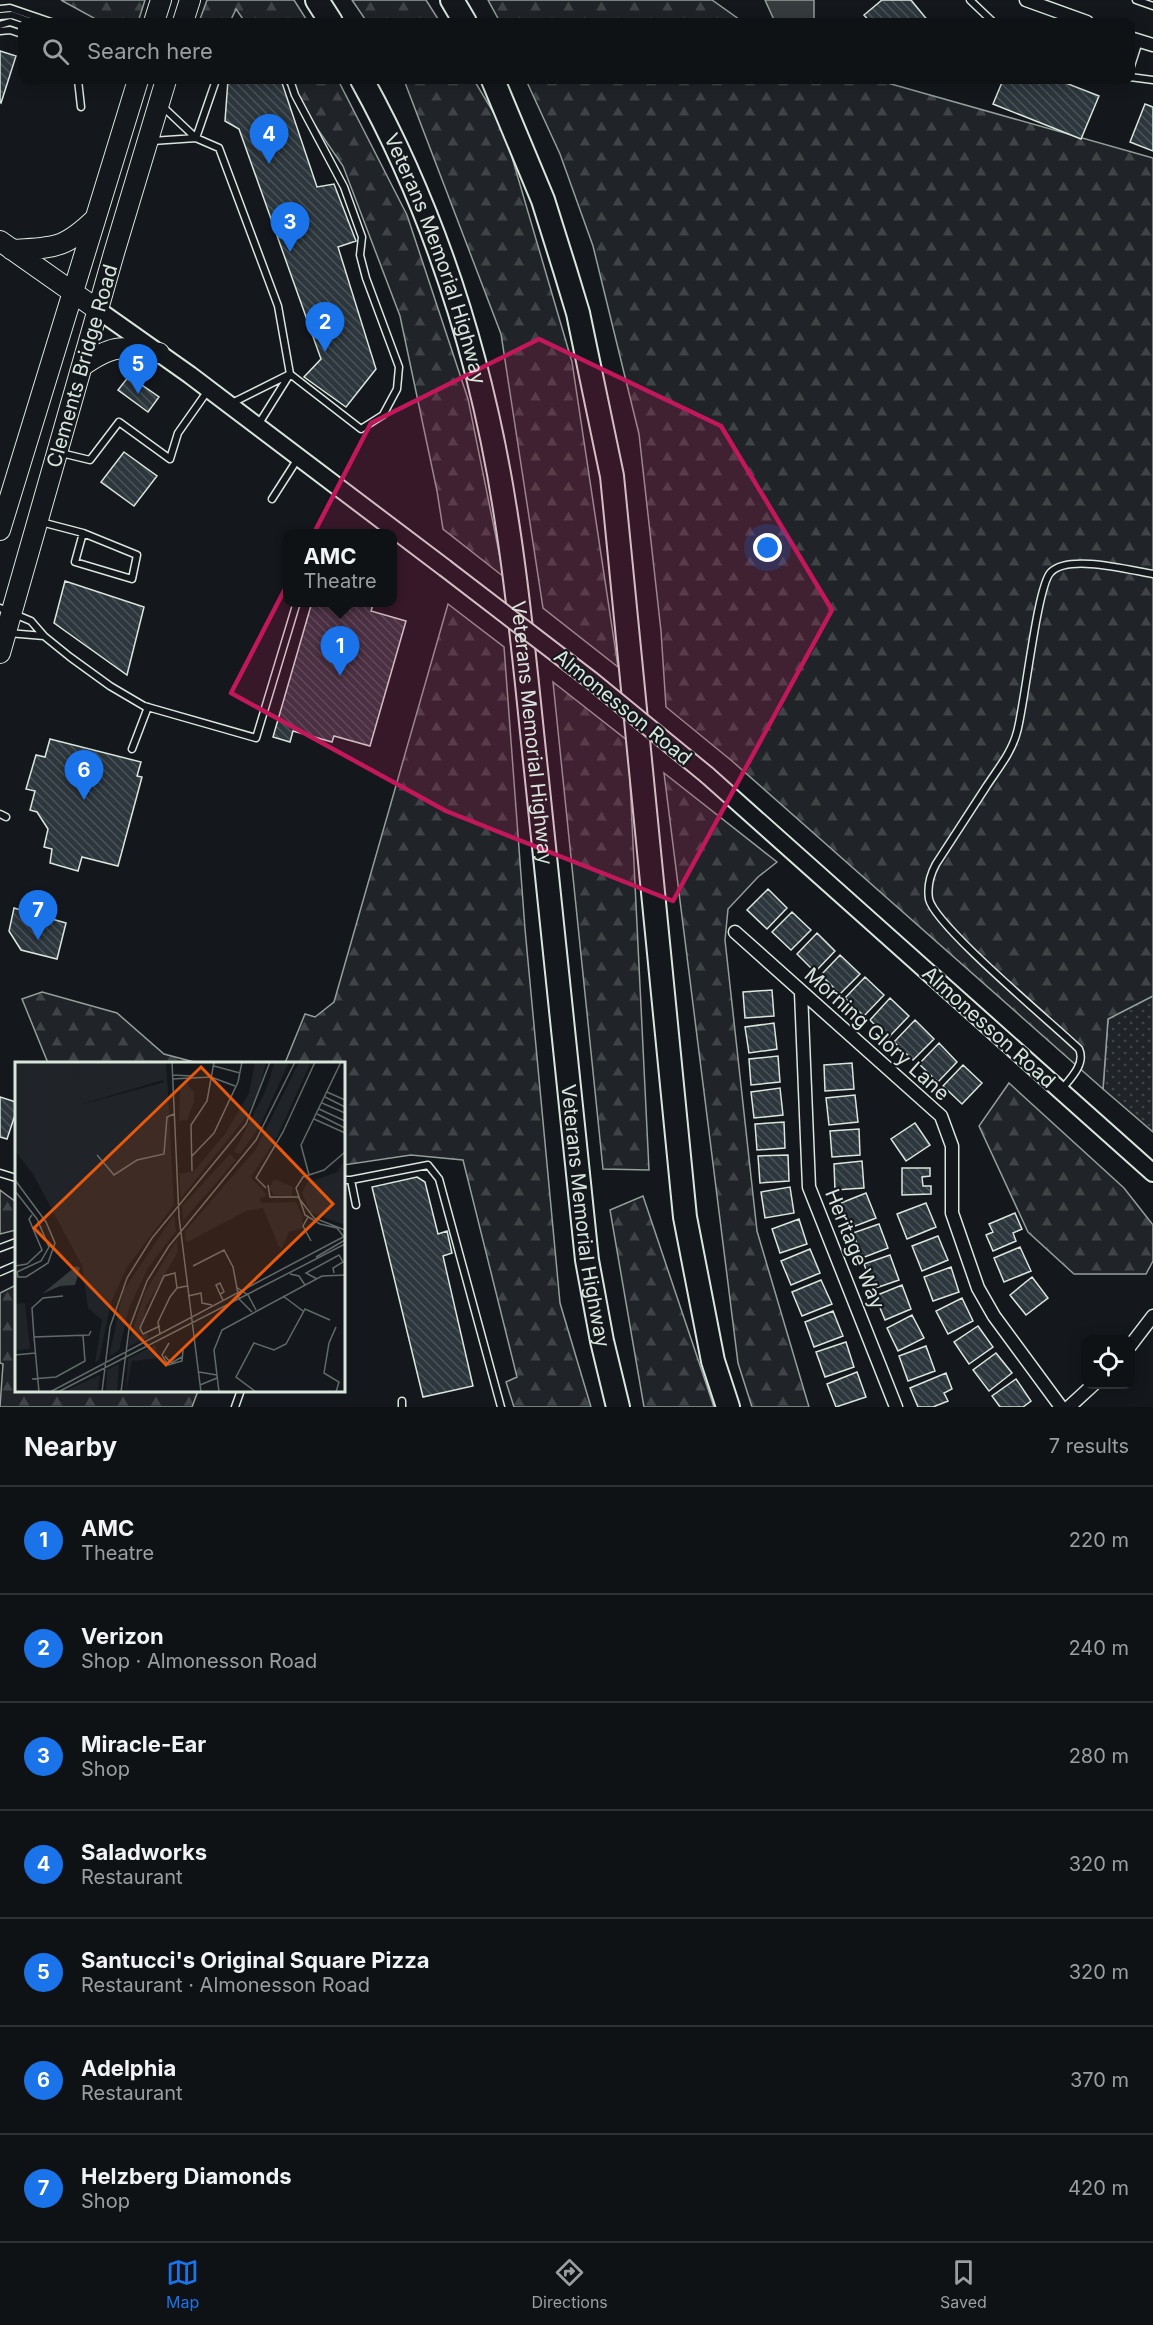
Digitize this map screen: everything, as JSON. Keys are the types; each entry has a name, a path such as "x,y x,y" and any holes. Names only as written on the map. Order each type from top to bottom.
{"highway":[{"path":"317,0 328,18"},
{"path":"452,0 463,18"},
{"name":"Veterans Memorial Highway","path":"364,84 402,158 448,274 477,370 493,442 507,519 524,656 587,1260 602,1341 618,1407"},
{"path":"495,84 543,200 569,280 597,394 612,476 685,1217 713,1361 728,1407"}],"main road":[{"path":"155,18 161,0"},
{"path":"184,18 190,0"},
{"name":"Clements Bridge Road","path":"0,530 137,84"},
{"name":"Clements Bridge Road","path":"0,653 6,610 38,521 165,84"},
{"path":"6,245 57,247 76,237 97,217"},
{"name":"Almonesson Road","path":"6,245 209,389 394,529"},
{"path":"82,366 101,352 120,347 159,353"},
{"name":"Almonesson Road","path":"397,532 591,680 707,775 1153,1173"}],"street":[{"path":"1026,0 1054,5 1079,18"},
{"path":"1135,39 1153,45"},
{"name":"Morning Glory Lane","path":"735,932 940,1116 952,1146 952,1213 978,1288 994,1316 1061,1407"},
{"name":"Heritage Way","path":"801,992 809,1187 896,1407"},
{"path":"1135,1341 1153,1316"},
{"path":"1139,1336 1153,1327"},
{"path":"1069,1407 1089,1389"}],"lane":[{"path":"970,0 989,18"},
{"path":"1136,0 1153,6"},
{"path":"0,9 10,8 39,18"},
{"path":"0,16 12,15 21,18"},
{"path":"0,25 10,22 18,25"},
{"path":"0,31 18,32"},
{"path":"1135,78 1153,80"},
{"path":"78,84 81,107"},
{"path":"196,138 215,84"},
{"path":"290,374 361,429 383,415 397,388 399,367 366,278 360,255 362,237 344,187 291,84"},
{"path":"159,104 196,138 219,148 278,306 290,374 258,425"},
{"path":"148,141 196,138"},
{"path":"229,404 290,374"},
{"path":"57,452 90,460 119,422 170,459 178,433 209,389"},
{"path":"272,499 299,457"},
{"path":"38,521 83,533 137,555 132,579 75,562 83,533"},
{"path":"1060,1090 1081,1062 1082,1054 1079,1048 935,913 929,900 928,879 1003,761 1016,735 1041,595 1049,573 1061,565 1075,563 1153,574"},
{"path":"6,610 31,621 44,636 110,686 148,707 256,738 296,607"},
{"path":"3,634 44,636"},
{"path":"132,749 148,707"},
{"path":"356,1205 347,1180 428,1165 439,1179 501,1407"},
{"path":"0,1173 15,1178"},
{"path":"0,1248 15,1242"},
{"path":"0,1272 15,1265"},
{"path":"235,1407 240,1392"}],"highlighted area":[{"path":"539,339 721,426 832,610 673,901 446,811 231,693 371,423"}],"green space":[{"path":"61,0 145,0 139,18 94,18"},
{"path":"207,0 294,0 305,18 242,18 236,9 232,18 200,18"},
{"path":"352,0 426,0 437,18 364,18"},
{"path":"488,0 712,0 737,18 498,18"},
{"path":"287,84 340,84 407,215 468,399 504,577 443,529 400,316 343,166"},
{"path":"406,84 476,84 504,130 572,362 618,667 543,608 501,334"},
{"path":"528,84 891,84 1153,158 1153,996 1108,1019 1103,1089 732,761 666,707 661,631 639,434 593,246 560,154"},
{"path":"448,604 504,647 525,929 560,1303 591,1407 514,1407 506,1382 517,1377 463,1160 411,1155 345,1165 345,1062 285,1062 305,1014 315,1017 334,1002"},
{"path":"553,682 628,741 649,1170 603,1169"},
{"path":"664,773 777,862 758,877 728,909 725,940 757,1231 809,1407 752,1407 738,1363"},
{"path":"42,992 117,1013 164,1054 194,1062 48,1062 22,999"},
{"path":"1153,996 1153,1132 1103,1089 1108,1019"},
{"path":"1009,1083 1124,1188 1153,1225 1153,1261 1146,1274 1074,1274 1028,1232 979,1126"},
{"path":"0,1190 15,1201 15,1230 0,1234"},
{"path":"643,1196 714,1407 644,1407 610,1210"},
{"path":"15,1286 15,1392 198,1392 192,1407 0,1407 3,1364 0,1363 0,1293"}],"shaded area":[{"path":"765,0 814,0 814,18 773,18"}],"building":[{"path":"882,0 911,0 926,18 867,18 864,15"},
{"path":"0,51 16,56 1,103 0,102"},
{"path":"228,84 282,84 317,187 334,184 356,241 338,247 376,369 346,407 304,377 321,359 239,129 225,121"},
{"path":"1001,84 1068,84 1099,96 1081,139 993,104"},
{"path":"1145,104 1153,107 1153,151 1130,142"},
{"path":"129,376 159,397 148,412 118,390"},
{"path":"124,452 157,476 134,506 101,482"},
{"path":"65,581 144,607 127,675 54,623"},
{"path":"311,607 372,607 371,611 406,621 370,746 334,736 332,742 293,731 290,742 273,737"},
{"path":"50,739 141,762 137,776 142,777 118,866 82,857 78,871 50,863 52,849 44,847 48,829 37,812 30,810 35,791 26,789 36,755 45,757"},
{"path":"768,889 787,908 767,929 747,910"},
{"path":"14,908 66,923 57,959 21,950 9,931"},
{"path":"792,912 811,930 791,950 772,932"},
{"path":"817,933 835,951 815,972 797,954"},
{"path":"840,955 860,974 840,994 821,975"},
{"path":"865,977 884,995 864,1016 845,998"},
{"path":"772,990 774,1016 745,1018 743,992"},
{"path":"890,998 909,1016 888,1038 870,1020"},
{"path":"915,1020 934,1039 913,1060 894,1042"},
{"path":"774,1023 777,1049 749,1053 745,1027"},
{"path":"939,1043 957,1062 938,1082 919,1064"},
{"path":"778,1056 780,1082 751,1085 749,1059"},
{"path":"852,1063 854,1089 825,1091 824,1065"},
{"path":"963,1065 982,1083 962,1104 943,1086"},
{"path":"780,1088 783,1115 754,1118 751,1092"},
{"path":"855,1095 858,1122 829,1125 826,1098"},
{"path":"0,1097 15,1102 15,1115 7,1139 0,1137"},
{"path":"784,1122 785,1148 757,1150 755,1124"},
{"path":"915,1123 930,1145 906,1161 891,1139"},
{"path":"859,1129 860,1155 832,1157 830,1131"},
{"path":"788,1155 789,1181 760,1183 758,1156"},
{"path":"862,1161 864,1188 835,1190 834,1164"},
{"path":"902,1168 930,1168 930,1176 922,1177 923,1186 931,1186 931,1194 902,1195"},
{"path":"417,1177 425,1182 438,1234 447,1231 452,1253 443,1256 473,1386 423,1397 372,1187"},
{"path":"790,1187 794,1213 765,1218 761,1192"},
{"path":"866,1193 876,1218 850,1228 841,1203"},
{"path":"926,1203 936,1227 907,1239 897,1214"},
{"path":"1015,1213 1022,1229 1013,1233 1016,1241 993,1251 986,1235 993,1232 989,1224"},
{"path":"799,1219 807,1244 780,1253 772,1229"},
{"path":"879,1224 888,1248 862,1258 853,1233"},
{"path":"938,1236 948,1260 922,1271 912,1246"},
{"path":"1020,1247 1031,1271 1004,1282 994,1258"},
{"path":"810,1249 820,1273 791,1285 781,1261"},
{"path":"890,1255 899,1280 873,1289 864,1264"},
{"path":"951,1267 959,1292 933,1301 924,1277"},
{"path":"1032,1277 1048,1298 1026,1315 1010,1295"},
{"path":"821,1280 832,1304 802,1316 792,1292"},
{"path":"902,1285 911,1309 885,1320 875,1296"},
{"path":"962,1298 973,1321 948,1334 936,1311"},
{"path":"833,1311 843,1336 814,1347 805,1322"},
{"path":"912,1315 924,1338 898,1351 887,1328"},
{"path":"978,1326 993,1347 969,1364 954,1342"},
{"path":"846,1342 854,1367 825,1377 816,1352"},
{"path":"926,1346 935,1371 908,1381 899,1356"},
{"path":"996,1353 1012,1373 989,1391 973,1370"},
{"path":"857,1372 866,1397 836,1407 827,1384"},
{"path":"946,1373 952,1389 944,1393 948,1401 933,1407 918,1407 910,1388"},
{"path":"1016,1379 1031,1401 1023,1407 1000,1407 992,1396"}],"place":[{"name":"Saladworks","path":"269,164"},
{"name":"Miracle-Ear","path":"290,252"},
{"name":"Verizon","path":"325,352"},
{"name":"Santucci's Original Square Pizza","path":"138,394"},
{"name":"AMC","path":"340,676"},
{"name":"Adelphia","path":"84,800"},
{"name":"Helzberg Diamonds","path":"38,940"}]}
